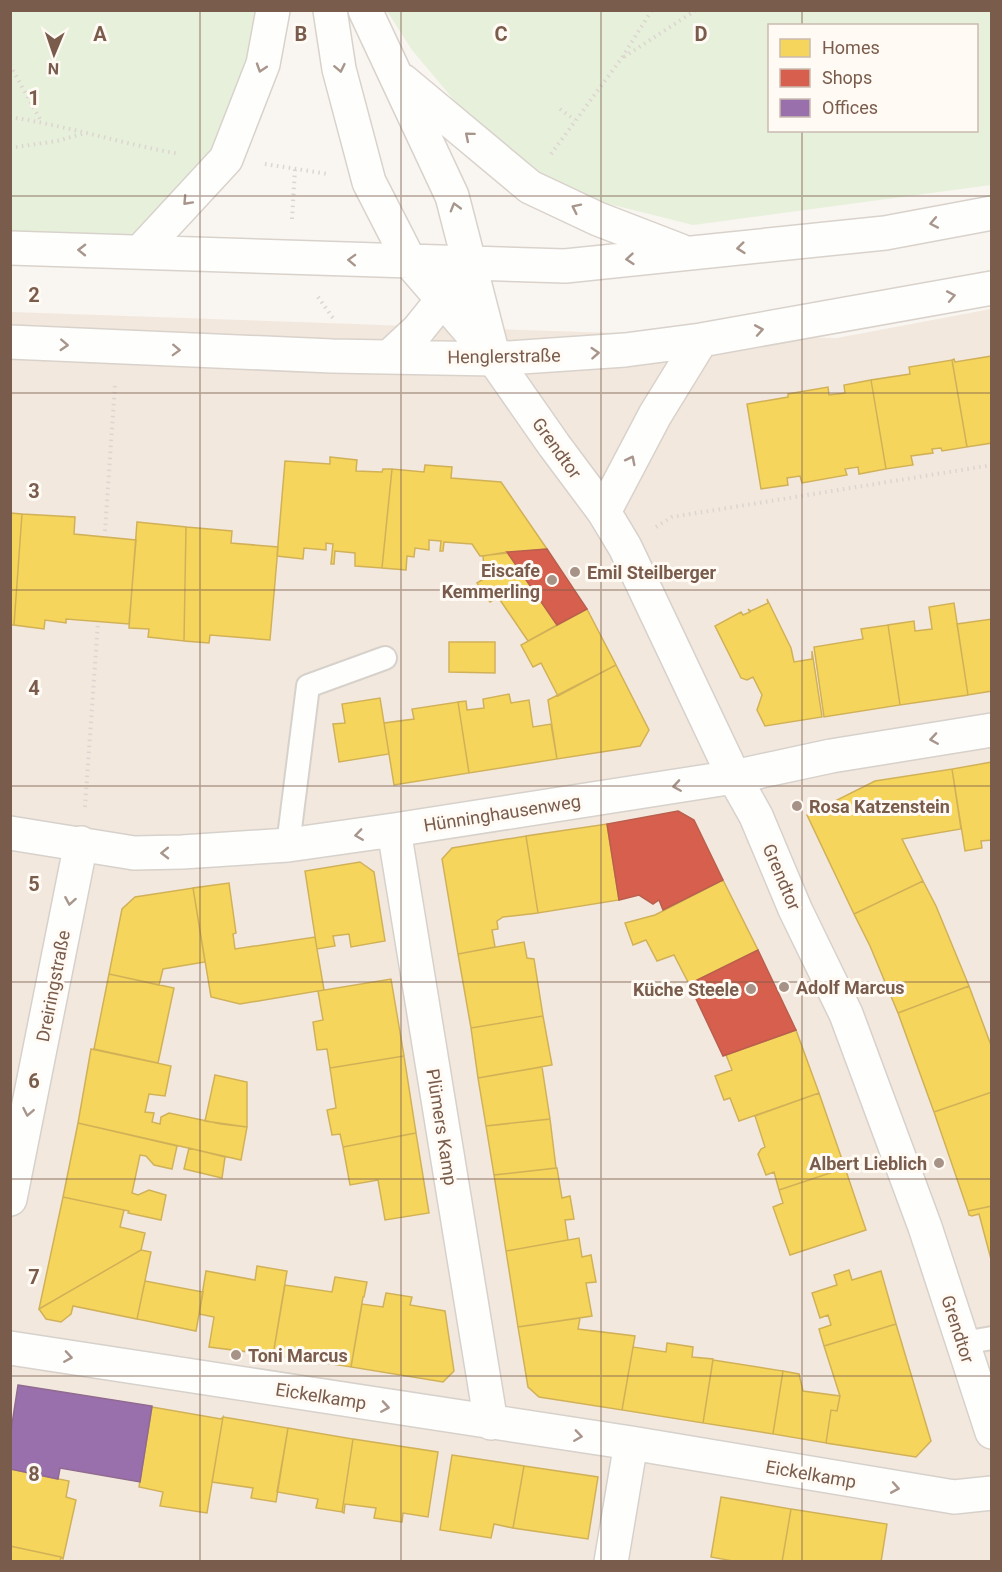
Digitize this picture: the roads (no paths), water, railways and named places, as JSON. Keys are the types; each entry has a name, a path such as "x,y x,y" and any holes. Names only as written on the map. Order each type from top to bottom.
{"street":[{"path":"140,252 226,159 263,64 273,10"},
{"path":"330,10 339,69 369,182 410,262 494,359"},
{"path":"365,10 452,196 494,359"},
{"path":"397,75 530,187 598,219 688,254"},
{"path":"10,248 565,266 885,233 992,213"},
{"path":"390,356 443,301 471,264"},
{"name":"Henglerstraße","path":"10,342 118,348 494,359 625,351 701,340 992,288"},
{"path":"604,512 655,415 701,340"},
{"name":"Grendtor","path":"494,359 604,512 625,548 734,777 756,816 795,909 846,1014 925,1227 977,1341 992,1432"},
{"name":"Hünninghausenweg","path":"10,833 81,843 134,854 288,845 734,777 831,756 992,730"},
{"name":"Plümers Kamp","path":"394,830 491,1423"},
{"name":"Dreiringstraße","path":"10,1199 81,843"},
{"name":"Eickelkamp","path":"10,1347 631,1443 954,1497 992,1493"},
{"path":"611,1562 631,1443"}],"lane":[{"path":"288,845 308,686 386,658"}],"place":[{"name":"Emil Steilberger","path":"575,572"},
{"name":"Eiscafe Kemmerling","path":"552,580"},
{"name":"Rosa Katzenstein","path":"797,806"},
{"name":"Adolf Marcus","path":"784,987"},
{"name":"Küche Steele","path":"751,989"},
{"name":"Albert Lieblich","path":"939,1163"},
{"name":"Toni Marcus","path":"236,1355"}]}
